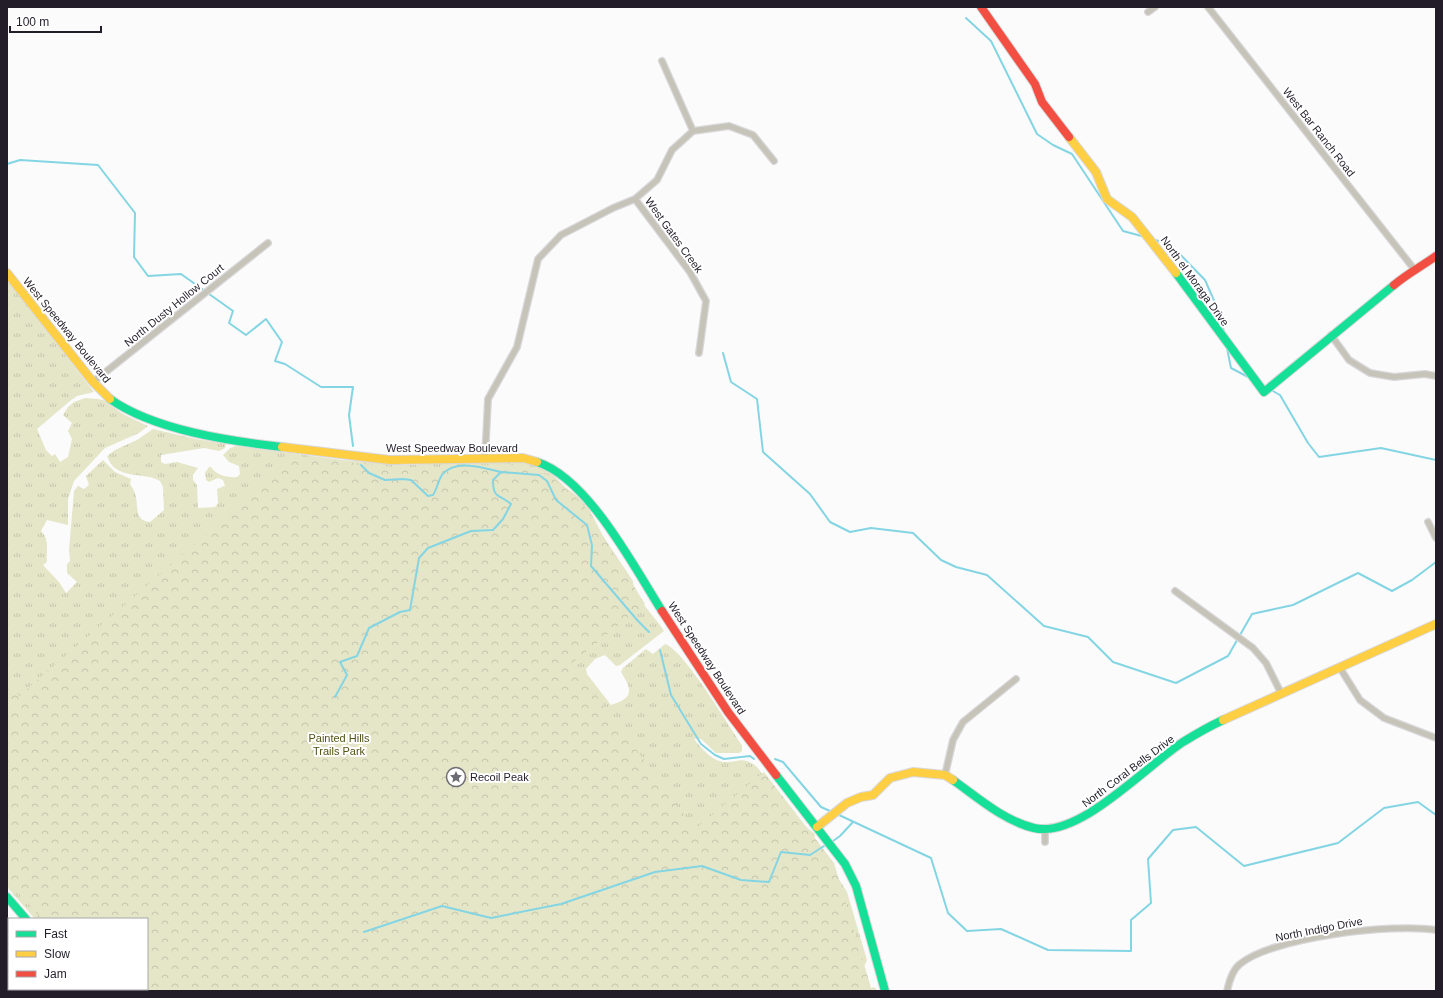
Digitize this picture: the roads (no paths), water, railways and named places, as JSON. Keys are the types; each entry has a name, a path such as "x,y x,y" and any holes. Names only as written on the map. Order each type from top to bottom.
{"street":[{"name":"North el Moraga Drive","path":"981,7 1035,84 1042,102 1096,172 1107,199 1132,218 1149,237 1264,392 1331,335 1414,269 1422,266 1436,256"},
{"path":"1148,12 1155,7"},
{"name":"West Bar Ranch Road","path":"1208,7 1414,269"},
{"path":"662,61 693,130"},
{"path":"485,458 488,399 518,347 526,304 538,260 561,235 634,198 657,180 672,150 693,130 729,126 753,135 774,161"},
{"name":"West Gates Creek","path":"634,198 690,272 706,301 699,353"},
{"name":"North Dusty Hollow Court","path":"93,382 268,243"},
{"name":"West Speedway Boulevard","path":"7,273 93,382 105,394 122,407 154,422 240,442 390,460 523,458 542,464 566,477 596,509 728,712 841,858 856,886 885,991"},
{"path":"1331,335 1349,360 1370,373 1394,377 1425,374 1436,376"},
{"path":"1428,522 1436,538"},
{"path":"1175,590 1253,648 1266,663 1281,693"},
{"name":"North Coral Bells Drive","path":"817,827 847,803 861,797 873,795 890,778 913,772 945,775 1009,818 1034,828 1045,830 1054,829 1085,817 1183,742 1200,732 1281,693 1436,624"},
{"path":"1340,668 1360,700 1384,718 1436,738"},
{"path":"945,775 953,740 962,722 1016,679"},
{"path":"1045,830 1045,842"},
{"path":"7,897 25,918"},
{"name":"North Indigo Drive","path":"1227,991 1230,979 1238,965 1253,955 1282,944 1372,928 1418,927 1436,930"}],"waterway":[{"path":"966,18 991,41 1037,134 1053,145 1072,154 1123,231 1145,237"},
{"path":"7,164 20,160 98,165 135,213 134,257 148,276 181,274 233,311 229,323 246,335 266,319 282,342 275,361 285,364 321,387 353,387 349,415 353,446"},
{"path":"1155,240 1170,244 1205,280 1219,312 1224,332"},
{"path":"1227,348 1231,368 1250,378"},
{"path":"723,353 731,382 757,399 763,452 810,494 830,522 850,532 871,528 913,533 941,560 956,567 987,575 1044,626 1088,637 1113,662 1176,683 1228,656 1252,614 1293,605 1358,573 1392,591 1412,580 1436,562"},
{"path":"1271,390 1280,395 1308,443 1319,457 1381,448 1436,460"},
{"path":"361,465 369,473 385,480 411,480 428,496 433,495 442,475 454,467 470,466 501,472"},
{"path":"335,697 347,675 340,662 357,656 369,628 400,612 410,610 419,558 428,548 471,531 493,530 503,519 511,504 498,495 494,490 493,480 501,472 539,475 547,481 556,500 587,525 592,545 591,566 649,632"},
{"path":"660,650 671,695 701,744 715,755 724,759 750,756 754,759"},
{"path":"775,759 783,762 821,807 830,811"},
{"path":"839,815 931,858 948,913 967,931 1001,929 1048,950 1131,951 1131,920 1151,903 1148,859 1173,830 1196,827 1244,866 1338,843 1384,808 1418,802 1436,815"},
{"path":"833,841 853,822"},
{"path":"364,932 442,906 491,918 561,904 655,872 702,866 741,880 769,882 781,852 810,855 824,846"}],"place":[{"name":"Recoil Peak","path":"456,777"}],"park label":[{"name":"Painted Hills Trails Park","path":"339,744"}]}
